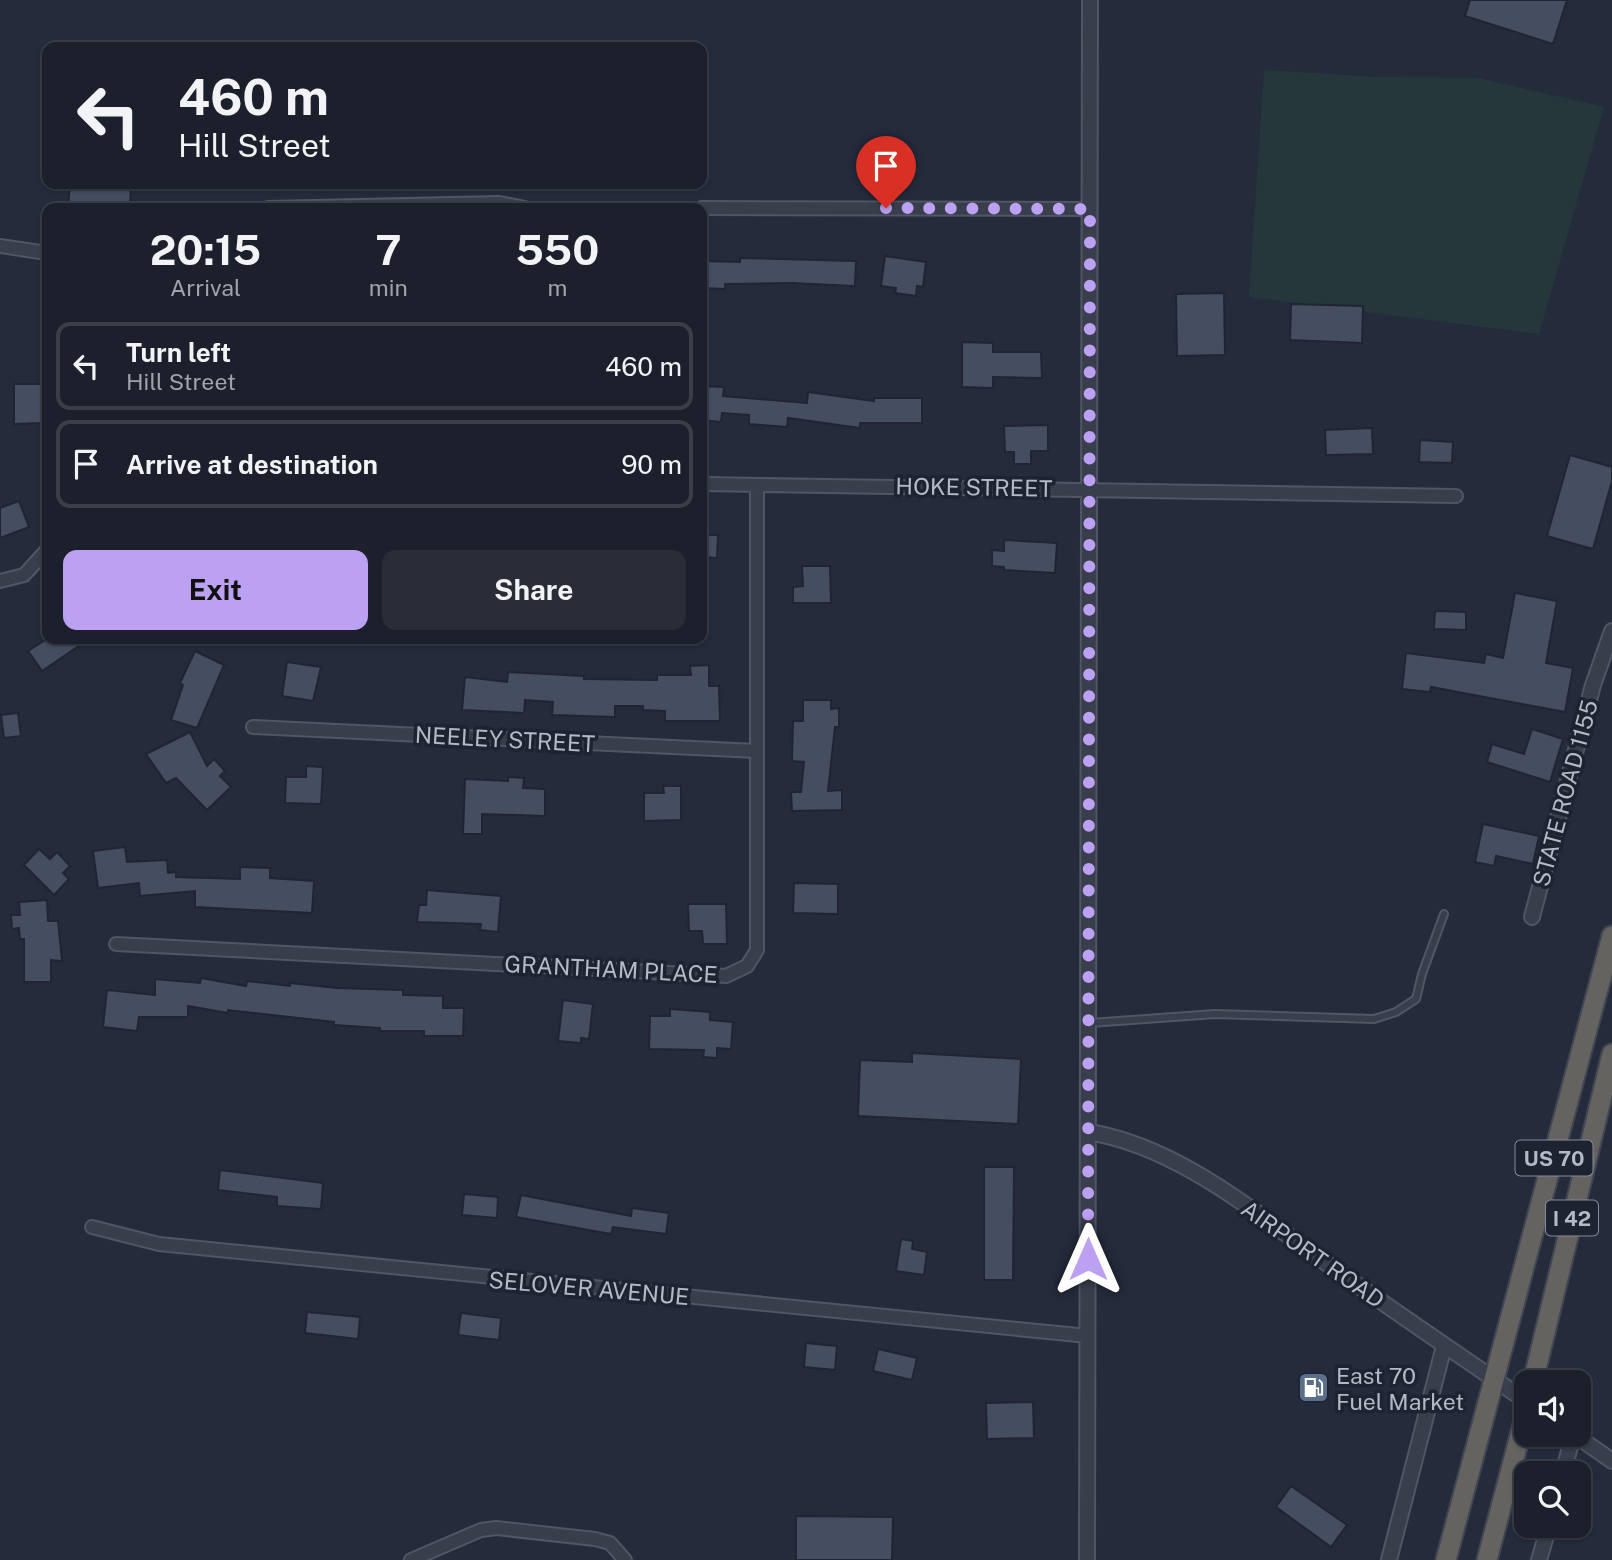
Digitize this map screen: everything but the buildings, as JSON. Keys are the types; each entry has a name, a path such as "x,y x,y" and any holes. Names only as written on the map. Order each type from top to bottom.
{"highway":[{"name":"US 70","path":"1446,1560 1612,936"},
{"name":"I 42","path":"1536,1370 1612,1054"},
{"path":"1487,1560 1517,1447"}],"street":[{"path":"1087,1560 1090,0"},
{"path":"707,208 1090,209"},
{"path":"0,246 42,252"},
{"name":"HOKE STREET","path":"707,484 1456,496"},
{"name":"GRANTHAM PLACE","path":"116,944 726,976 747,966 757,950 757,485"},
{"path":"0,581 24,575 42,555"},
{"name":"STATE ROAD 1155","path":"1532,917 1593,685 1612,631"},
{"name":"NEELEY STREET","path":"253,727 757,751"},
{"name":"AIRPORT ROAD","path":"1088,1132 1127,1140 1180,1164 1514,1393"},
{"name":"SELOVER AVENUE","path":"92,1227 159,1244 1088,1336"},
{"path":"1389,1560 1444,1346"},
{"path":"1591,1447 1612,1461"},
{"path":"411,1560 470,1533 496,1528 595,1539 610,1543 625,1560"},
{"path":"1539,1560 1545,1538"}],"lane":[{"path":"1090,1023 1215,1014 1374,1018 1385,1015 1416,999 1444,914"}],"shaded area":[{"path":"1264,70 1377,77 1478,78 1604,107 1539,334 1249,297"}],"place":[{"name":"East 70 Fuel Market","path":"1313,1388"}],"route":[{"path":"886,208 1090,209 1088,1259"}]}
